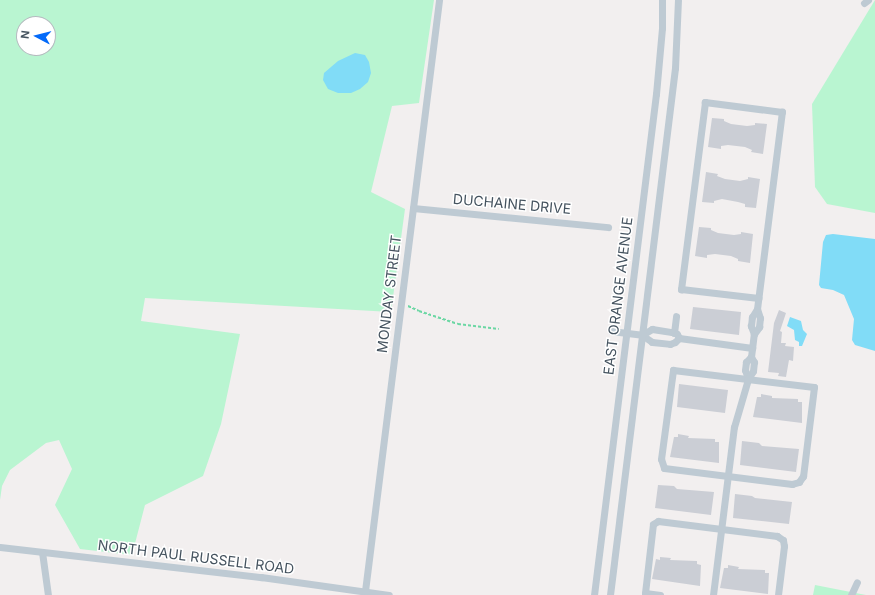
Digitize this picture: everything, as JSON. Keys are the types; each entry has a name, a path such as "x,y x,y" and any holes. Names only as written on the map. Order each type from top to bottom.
{"street":[{"name":"MONDAY STREET","path":"365,592 439,0"},
{"name":"EAST ORANGE AVENUE","path":"594,595 656,94 662,28 662,0"},
{"name":"EAST ORANGE AVENUE","path":"610,595 675,68 678,0"},
{"path":"713,595 734,427 748,379 745,370 746,362 751,357 754,334 751,326 752,317 756,309 758,298 782,112 706,102 681,289 758,298"},
{"name":"DUCHAINE DRIVE","path":"413,208 608,226"},
{"path":"611,331 642,335 652,342 670,344 675,342 676,316"},
{"path":"642,335 652,329 676,336 752,348"},
{"path":"672,370 748,379 814,387 803,476 799,482 792,484 664,468 661,459 672,370"},
{"path":"660,595 645,593 653,524 658,521 777,536 783,540 784,546 778,595"},
{"name":"NORTH PAUL RUSSELL ROAD","path":"0,547 261,577 390,595"},
{"path":"42,552 48,595"},
{"path":"851,595 858,582"}],"path":[{"path":"401,302 419,311 458,324 499,328"}],"green space":[{"path":"0,0 434,0 419,103 392,106 371,192 405,209 391,312 145,298 141,321 240,334 221,424 203,476 145,505 132,555 80,549 55,505 72,469 59,440 46,443 10,470 2,486 0,500"},
{"path":"875,0 875,213 827,204 815,187 812,104"},
{"path":"815,585 866,595 813,595"}],"water":[{"path":"355,53 365,55 369,62 371,73 368,82 360,89 351,93 338,93 328,89 323,80 324,73 338,61"},
{"path":"833,234 875,239 875,351 855,345 852,340 854,319 844,295 833,290 821,288 819,285 823,242 826,235"},
{"path":"790,317 801,321 803,330 807,334 802,346 799,346 799,342 795,340 794,330 787,326"}],"building":[{"path":"712,118 724,119 724,121 731,124 747,126 755,125 755,123 767,124 763,154 751,152 752,150 745,147 728,145 721,146 721,149 708,147"},
{"path":"706,172 718,174 717,176 725,179 740,181 748,179 748,177 760,179 756,208 745,207 745,204 722,199 714,201 714,203 702,202"},
{"path":"699,227 711,228 711,230 718,233 734,235 741,234 741,232 753,234 750,263 738,261 738,259 731,256 715,254 707,255 707,258 695,256"},
{"path":"693,307 741,312 739,335 690,329"},
{"path":"779,310 786,313 780,331 782,332 781,343 786,343 785,346 794,347 793,361 789,360 786,377 778,376 779,373 768,372 774,323"},
{"path":"679,384 728,390 725,413 677,407"},
{"path":"761,394 772,396 772,398 798,399 798,402 802,402 802,423 753,417 757,397 761,397"},
{"path":"678,434 689,436 688,438 715,439 715,442 719,442 719,463 670,457 674,437 678,437"},
{"path":"742,441 759,443 762,446 799,449 796,472 740,465"},
{"path":"658,485 674,486 677,489 714,492 711,515 655,508"},
{"path":"735,494 792,502 789,524 733,518"},
{"path":"660,557 671,558 670,560 697,561 697,564 701,565 700,586 652,579 656,559 660,560"},
{"path":"728,565 739,567 738,569 765,570 765,573 769,573 768,594 720,588 724,568 728,568"}]}
